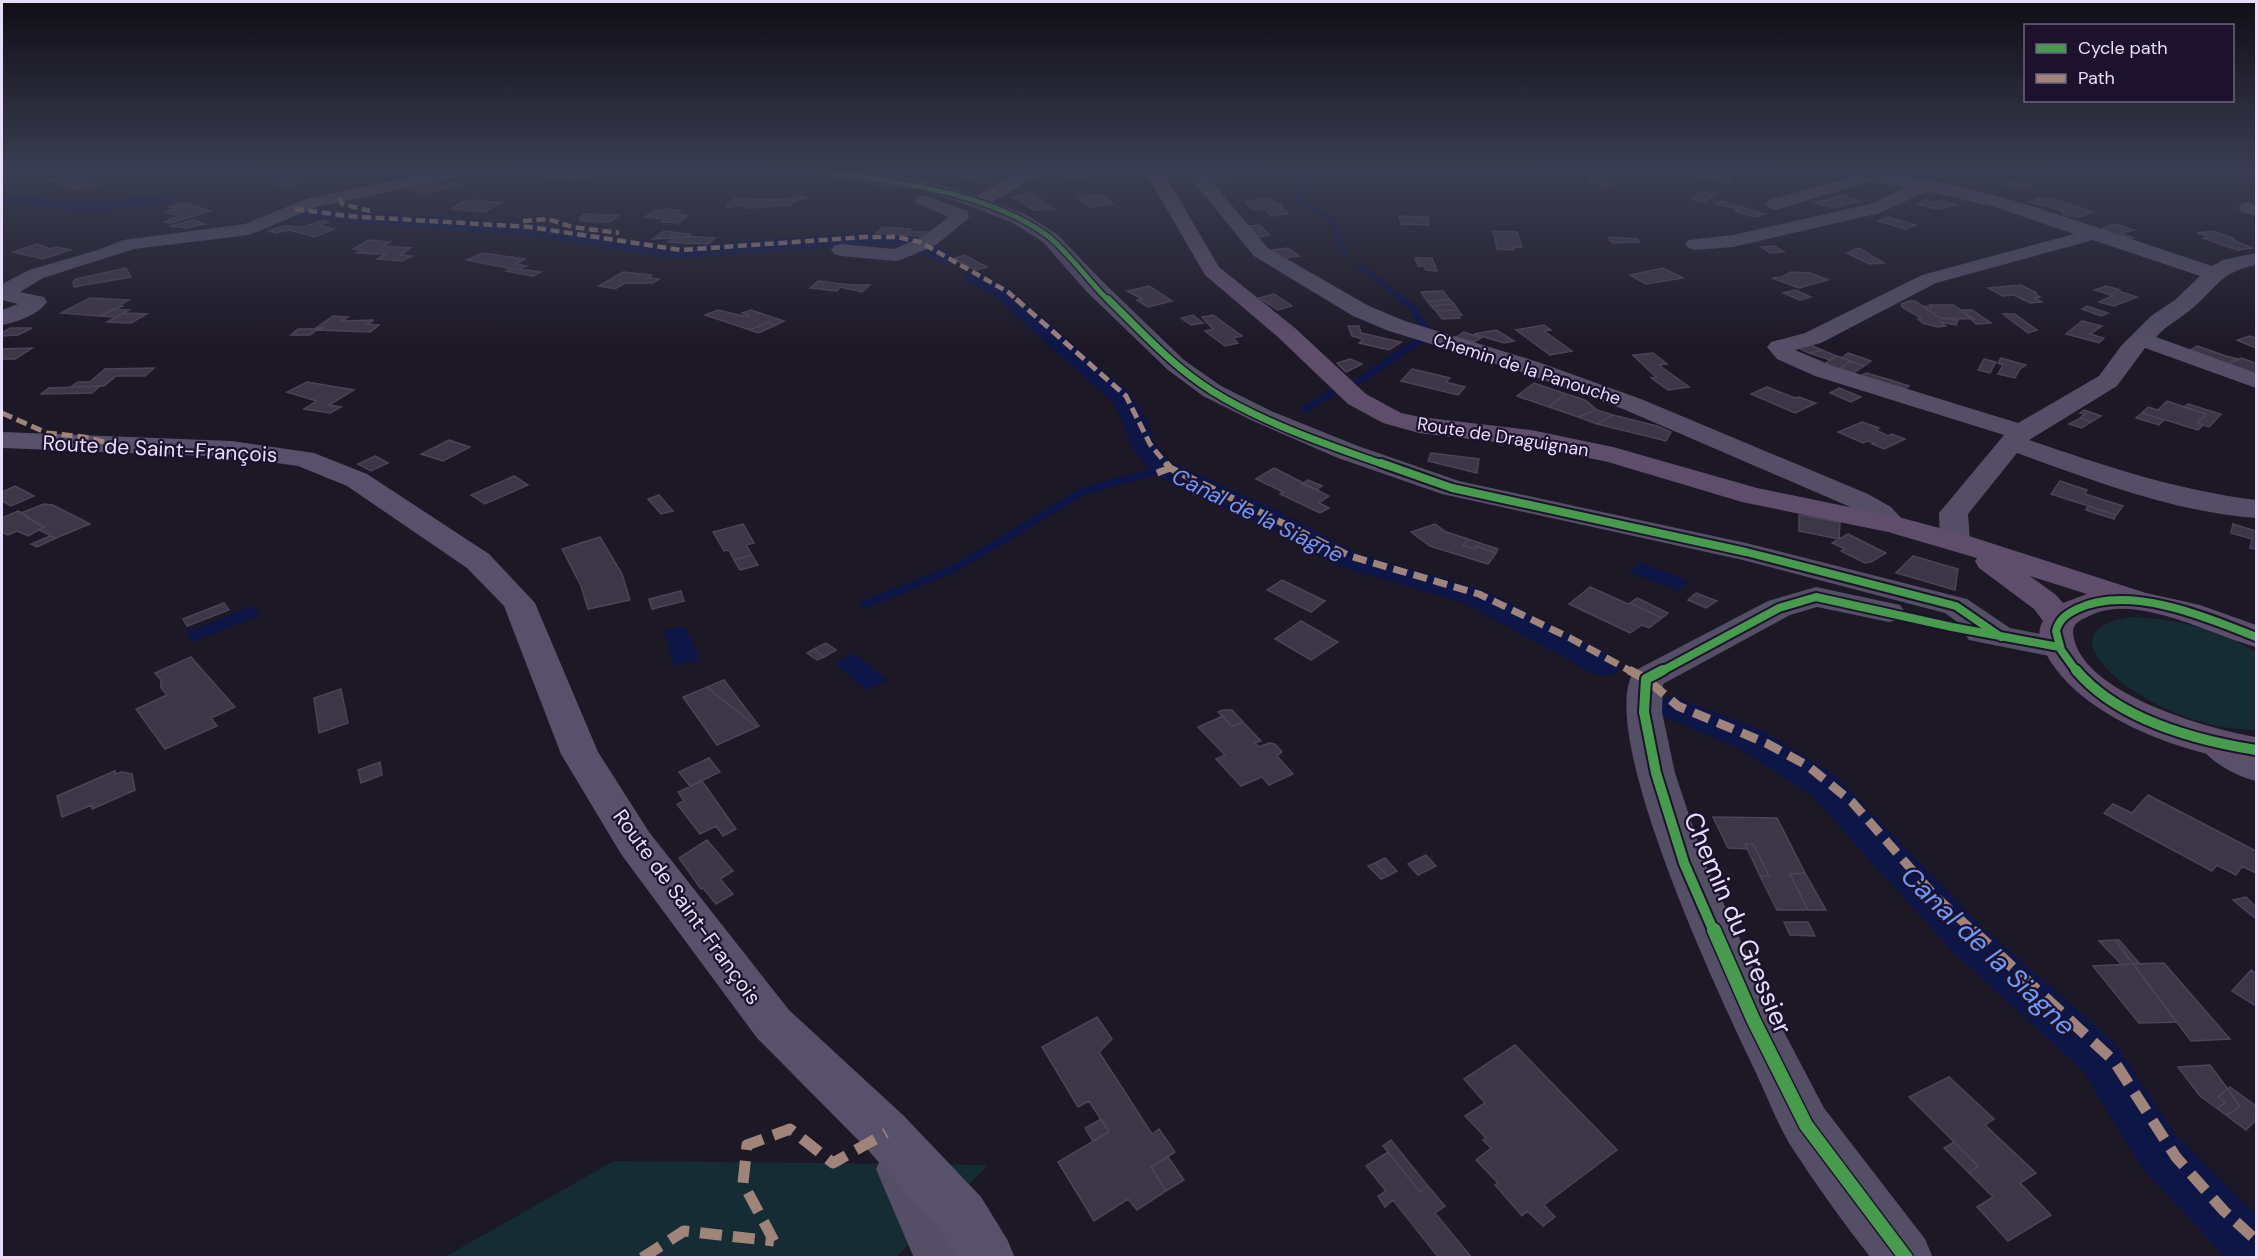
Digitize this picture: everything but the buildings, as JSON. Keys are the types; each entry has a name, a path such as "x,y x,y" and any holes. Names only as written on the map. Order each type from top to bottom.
{"main road":[{"name":"Route de Draguignan","path":"1186,229 1212,271 1287,333 1357,399 1392,418 1419,425 1573,446 1752,495 1892,524 1955,541 2138,602"},
{"name":"Route de Saint-François","path":"2,440 232,449 304,459 357,480 478,561 519,603 580,754 635,843 773,1024 886,1133 962,1216 988,1257"},
{"name":"Route de Draguignan","path":"1955,541 2001,568 2044,602 2073,668 2097,690 2173,729 2216,743 2256,750"},
{"path":"2059,633 2076,607 2103,601 2138,602 2175,607 2214,619 2256,637"},
{"path":"2216,743 2256,768"}],"street":[{"path":"2,318 28,308 36,302 7,295 9,289 36,273 108,253 130,244 250,229"},
{"path":"842,250 896,255 922,245 945,229"},
{"path":"1035,229 1050,238 1095,287 1176,365 1212,391 1262,416 1348,452 1452,488 1746,552 1956,606 2001,637"},
{"name":"Chemin de la Panouche","path":"1242,229 1261,252 1361,312 1397,326 1530,367 1632,404 1864,503 1881,513 1892,524"},
{"path":"1695,244 1733,241 1786,229"},
{"path":"2078,229 2214,274"},
{"path":"2094,234 1929,279 1813,338 1779,347 1785,354 1824,371 2017,438 2167,494 2230,507 2256,509"},
{"path":"1955,541 1953,513 2017,438 2108,381 2129,351 2159,321 2183,305 2214,274 2230,264 2256,259"},
{"path":"2141,339 2256,381"},
{"name":"Chemin du Gressier","path":"1906,1257 1880,1226 1806,1125 1753,1019 1684,863 1656,773 1644,712 1646,679 1779,608 1816,597 2001,637 2059,633"},
{"path":"886,1133 942,1257"}],"shaded area":[{"path":"1639,562 1688,581 1679,591 1629,572"},
{"path":"253,606 260,615 193,642 187,632"},
{"path":"2129,617 2179,622 2195,626 2226,637 2256,652 2256,730 2218,726 2181,715 2143,697 2112,674 2093,647 2094,635 2105,624"},
{"path":"685,627 701,660 674,666 664,629"},
{"path":"854,653 888,680 867,690 835,664"},
{"path":"614,1161 988,1165 896,1257 443,1258"}],"waterway":[{"name":"Canal de la Siagne","path":"514,229 670,253 859,239 895,239 918,244 945,259"},
{"path":"1335,229 1346,255"},
{"path":"1360,266 1404,301"},
{"name":"Canal de la Siagne","path":"974,277 1001,292 1121,398 1134,418 1143,445 1163,469 1269,517 1345,559 1475,597 1604,666"},
{"path":"1402,299 1413,308 1425,328"},
{"path":"1357,382 1423,338"},
{"path":"1305,409 1331,394"},
{"path":"865,604 956,568 1084,491 1163,469"},
{"name":"Canal de la Siagne","path":"1672,707 1752,740 1823,785 1967,939 2099,1057 2159,1152 2256,1251"}],"marked path":[{"path":"542,229 681,250 865,237 897,237 920,242 1008,292 1126,396 1150,444 1170,468 1350,556 1479,594 1570,638 1646,679 1678,706 1766,743 1808,766 1852,802 1934,895 2114,1061 2176,1157 2224,1211 2256,1240"},
{"path":"586,229 619,233"},
{"path":"2,413 47,433 84,437 125,447"},
{"path":"1157,473 1170,468"},
{"path":"774,1241 743,1183 747,1145 790,1129 833,1163 886,1133"},
{"path":"642,1258 684,1231 774,1241"}],"cycle path":[{"path":"1035,229 1050,238 1095,287 1176,365 1212,391 1262,416 1348,452 1452,488 1746,552 1956,606 2001,637"},
{"path":"1906,1258 1806,1125 1753,1019 1684,863 1656,773 1644,712 1646,679 1779,608 1816,597 1952,627 2059,647"},
{"path":"2256,637 2189,612 2136,601 2110,600 2088,604 2069,613 2060,620 2056,631 2061,650 2083,678 2126,709 2180,732 2256,750"}]}
